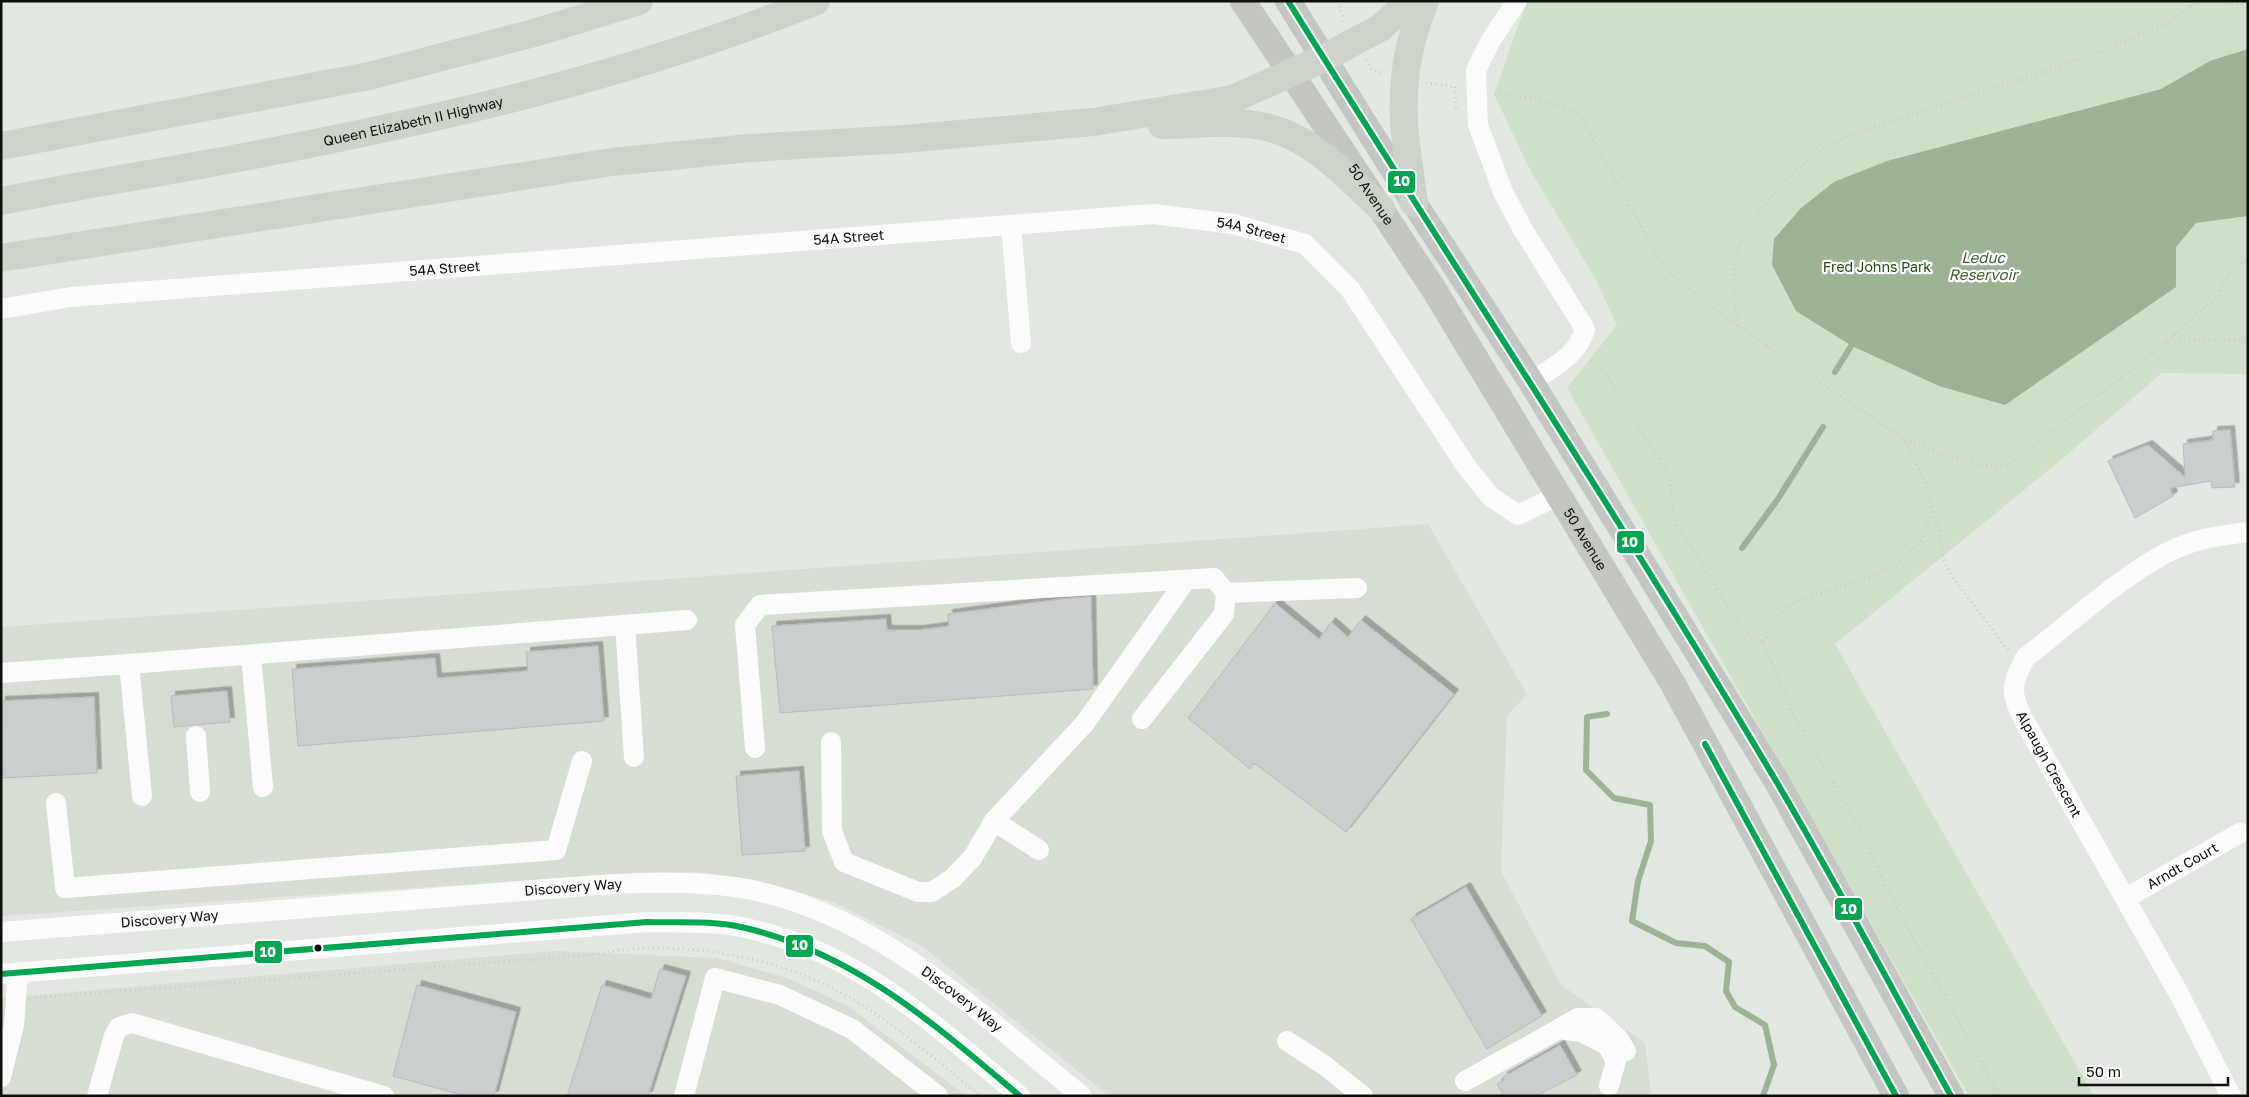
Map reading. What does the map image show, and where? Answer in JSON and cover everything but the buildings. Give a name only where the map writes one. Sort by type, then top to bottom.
[{"type":"highway","points":[[1,146],[369,76],[534,33],[639,1]]},
{"type":"highway","name":"Queen Elizabeth II Highway","points":[[1,202],[238,158],[425,120],[658,59],[816,1]]},
{"type":"highway","points":[[1,258],[612,162],[750,148],[904,139],[1093,122],[1233,99],[1324,58],[1380,28],[1410,1]]},
{"type":"highway","points":[[1414,203],[1404,124],[1405,80],[1416,26],[1425,1]]},
{"type":"highway","points":[[1093,122],[1155,125],[1241,124],[1266,127],[1291,136],[1311,147],[1330,161],[1381,208]]},
{"type":"main road","name":"50 Avenue","points":[[1243,1],[1434,288],[1557,496],[1673,684],[1896,1096]]},
{"type":"main road","points":[[1255,1],[1290,48],[1308,57],[1324,58]]},
{"type":"main road","points":[[1288,1],[1414,203],[1531,382],[1776,782],[1951,1096]]},
{"type":"main road","points":[[1831,976],[1863,1055],[1874,1096]]},
{"type":"street","points":[[1517,1],[1491,40],[1476,70],[1478,125],[1503,192],[1522,228],[1585,329],[1576,350],[1531,382]]},
{"type":"street","name":"54A Street","points":[[1,309],[70,297],[1153,214],[1234,224],[1305,244],[1350,289],[1466,466],[1491,497],[1518,514],[1557,496]]},
{"type":"street","points":[[1011,225],[1022,343]]},
{"type":"street","name":"Alpaugh Crescent","points":[[2231,1096],[2178,992],[2015,703],[2013,687],[2016,674],[2026,657],[2124,581],[2149,564],[2177,548],[2202,540],[2248,532]]},
{"type":"street","points":[[755,748],[745,625],[760,605],[1214,578],[1226,593],[1224,614],[1142,718]]},
{"type":"street","points":[[831,742],[832,831],[844,862],[918,892],[932,892],[953,878],[973,857],[994,821],[1085,723],[1186,580]]},
{"type":"street","points":[[1226,593],[1357,588]]},
{"type":"street","points":[[1,673],[687,620]]},
{"type":"street","points":[[626,625],[634,757]]},
{"type":"street","points":[[251,655],[262,787]]},
{"type":"street","points":[[129,664],[142,796]]},
{"type":"street","points":[[196,736],[200,792]]},
{"type":"street","points":[[56,803],[65,888],[556,850],[582,761]]},
{"type":"street","points":[[994,821],[1039,850]]},
{"type":"street","name":"Arndt Court","points":[[2126,898],[2240,833]]},
{"type":"street","name":"Discovery Way","points":[[1,932],[606,884],[662,882],[737,887],[799,903],[854,927],[887,945],[937,980],[1082,1096]]},
{"type":"street","points":[[1,1077],[14,1025],[16,999],[10,973],[647,922],[739,926],[769,933],[817,949],[866,976],[914,1009],[1020,1096]]},
{"type":"street","points":[[684,1096],[715,978],[780,995],[852,1029],[938,1096]]},
{"type":"street","points":[[97,1096],[114,1036],[120,1027],[132,1023],[384,1096]]},
{"type":"street","points":[[1465,1080],[1559,1029],[1582,1032],[1607,1045],[1616,1061],[1609,1086]]},
{"type":"street","points":[[1288,1041],[1324,1065],[1364,1096]]},
{"type":"path","points":[[1738,326],[1735,312],[1734,269],[1737,252],[1754,219],[1766,204],[1780,187],[1816,154],[1833,144],[1874,129],[2096,54],[2166,24],[2183,15],[2197,1]]},
{"type":"path","points":[[2222,1],[2248,7]]},
{"type":"path","points":[[1455,86],[1476,92],[1555,103],[1571,109],[1580,116],[1657,255],[1669,271],[1738,326],[1906,440],[1994,468],[2008,465],[2167,342],[2195,315],[2220,296],[2224,279],[2239,264],[2248,260]]},
{"type":"path","points":[[2167,342],[2248,339]]},
{"type":"path","points":[[1576,350],[1600,366],[1668,474],[1671,483],[1674,515],[1678,524],[1739,626],[1746,633],[1762,642],[1794,716],[1854,818],[1894,902],[1999,1096]]},
{"type":"path","points":[[1906,440],[1923,478],[1931,502],[1945,563],[2020,667]]},
{"type":"path","points":[[1762,642],[1782,610],[1803,598],[1871,577],[1905,557],[1923,539],[1927,531],[1931,502]]},
{"type":"path","points":[[16,999],[580,956],[642,948],[712,951],[748,957],[790,970],[855,1000],[981,1096]]},
{"type":"shaded area","points":[[1428,524],[1527,694],[1507,716],[1501,871],[1561,985],[1645,1043],[1651,1096],[1109,1096],[922,946],[833,902],[754,880],[699,872],[649,872],[1,916],[1,627]]},
{"type":"shaded area","points":[[554,951],[717,958],[787,978],[848,1006],[966,1096],[1,1096],[1,998]]},
{"type":"green space","name":"Fred Johns Park","points":[[1527,1],[2248,1],[2248,374],[2162,373],[2055,465],[1835,644],[2094,1096],[1969,1096],[1567,388],[1617,325],[1595,278],[1529,168],[1494,94]]},
{"type":"water","name":"Leduc Reservoir","points":[[2248,49],[2248,216],[2196,223],[2176,247],[2176,287],[2005,405],[1939,386],[1852,346],[1796,311],[1772,265],[1774,239],[1801,208],[1834,182],[1887,161],[2161,89],[2210,61]]},
{"type":"waterway","points":[[1835,372],[1851,346]]},
{"type":"waterway","points":[[1742,548],[1778,499],[1823,427]]},
{"type":"waterway","points":[[1607,714],[1587,717],[1586,770],[1614,798],[1650,805],[1651,841],[1638,881],[1632,921],[1676,943],[1705,946],[1729,962],[1726,991],[1735,1007],[1765,1025],[1774,1065],[1763,1096]]},
{"type":"transit line","name":"10","points":[[1288,1],[1596,487],[1717,682],[1821,859],[1951,1096]]},
{"type":"transit line","name":"10","points":[[1705,744],[1896,1096]]},
{"type":"transit line","name":"10","points":[[1,974],[647,922],[718,923],[782,938],[856,972],[924,1017],[1020,1096]]}]
